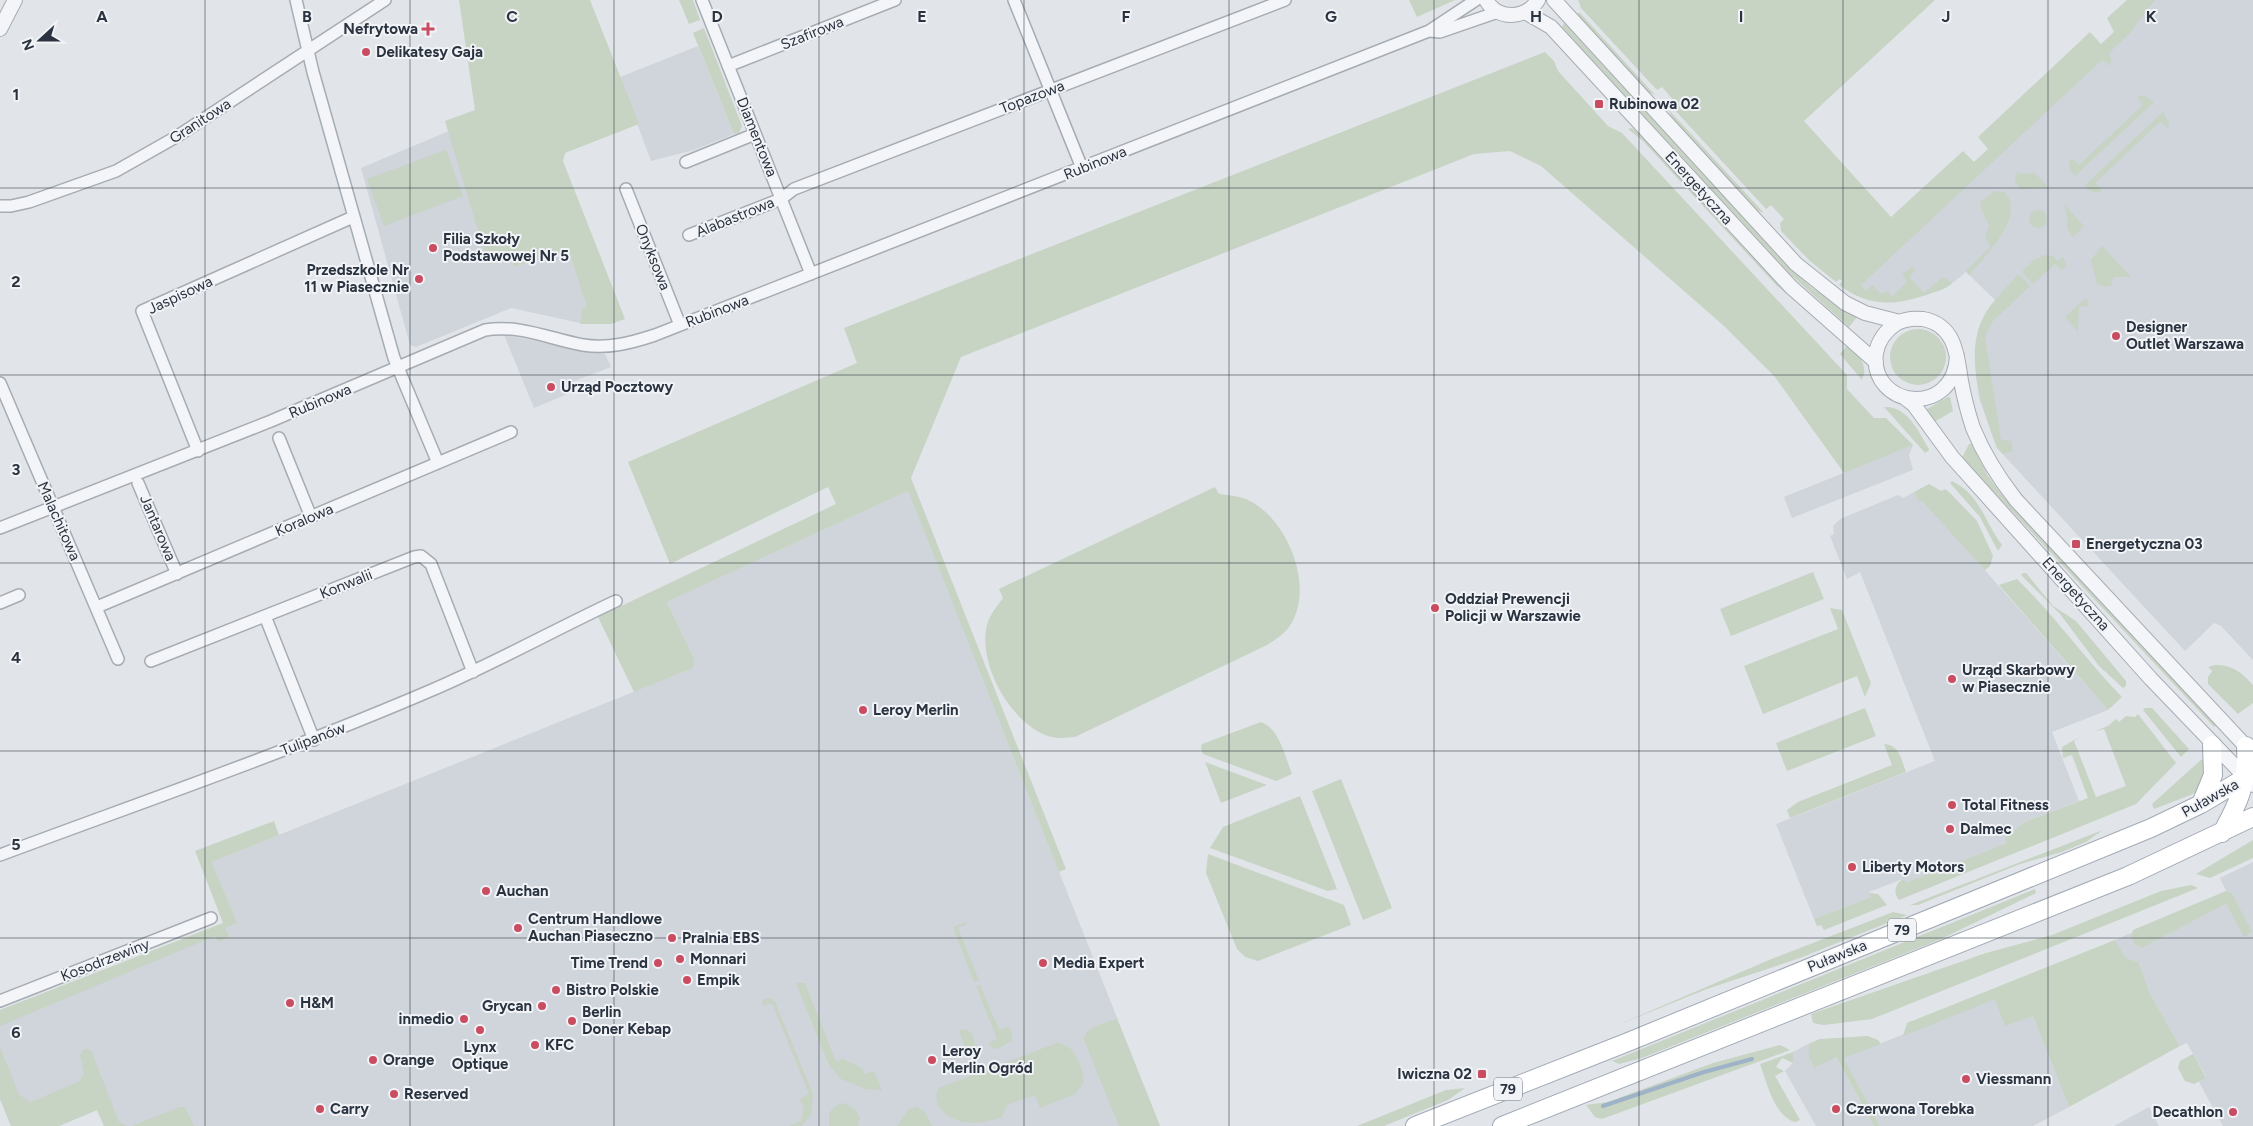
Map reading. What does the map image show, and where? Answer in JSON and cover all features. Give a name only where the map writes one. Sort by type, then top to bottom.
[{"type":"main road","points":[[2201,804],[2213,774],[2212,745]]},
{"type":"main road","points":[[2222,833],[2243,790],[2251,779],[2250,750]]},
{"type":"main road","name":"Puławska","points":[[1415,1126],[2111,845],[2251,779]]},
{"type":"main road","name":"79","points":[[1502,1126],[2128,876],[2253,817]]},
{"type":"street","points":[[0,29],[14,0]]},
{"type":"street","points":[[296,0],[353,217],[398,368],[438,463]]},
{"type":"street","name":"Granitowa","points":[[0,206],[11,206],[29,202],[116,171],[176,136],[308,48],[385,0]]},
{"type":"street","name":"Diamentowa","points":[[702,0],[811,274]]},
{"type":"street","name":"Szafirowa","points":[[728,66],[895,0]]},
{"type":"street","points":[[1014,0],[1082,168]]},
{"type":"street","name":"Topazowa","points":[[782,199],[794,189],[1285,0]]},
{"type":"street","name":"Rubinowa","points":[[0,528],[198,451],[485,330],[511,328],[584,345],[610,346],[641,340],[1429,31],[1476,0]]},
{"type":"street","points":[[1486,0],[1498,12],[1510,15],[1525,12],[1538,0]]},
{"type":"street","name":"Energetyczna","points":[[1554,0],[1796,264],[1845,303],[1865,313],[1900,322],[1919,318],[1937,324],[1951,338],[1957,356],[1969,414],[1980,445],[1994,471],[2016,500],[2250,750]]},
{"type":"street","name":"Rubinowa","points":[[1429,31],[1440,32],[1498,12]]},
{"type":"street","name":"Energetyczna","points":[[1525,12],[1552,27],[1786,282],[1876,362],[1882,381],[1888,388],[1914,405],[1952,457],[2212,745],[2251,779]]},
{"type":"street","points":[[686,162],[755,134]]},
{"type":"street","name":"Onyksowa","points":[[626,189],[680,325]]},
{"type":"street","name":"Alabastrowa","points":[[689,235],[782,199]]},
{"type":"street","name":"Jaspisowa","points":[[198,451],[142,312],[353,217]]},
{"type":"street","points":[[1876,362],[1876,352],[1884,334],[1900,322]]},
{"type":"street","points":[[1905,398],[1925,399],[1942,391],[1954,376],[1957,356]]},
{"type":"street","name":"Malachitowa","points":[[0,383],[118,659]]},
{"type":"street","name":"Koralowa","points":[[97,607],[511,432]]},
{"type":"street","points":[[278,438],[311,517]]},
{"type":"street","name":"Jantarowa","points":[[138,483],[177,574]]},
{"type":"street","name":"Konwalii","points":[[151,661],[414,557],[421,556],[431,564],[473,672]]},
{"type":"street","points":[[0,603],[19,595]]},
{"type":"street","name":"Tulipanów","points":[[0,855],[314,740],[473,672],[518,647],[616,601]]},
{"type":"street","points":[[265,616],[314,740]]},
{"type":"street","name":"Kosodrzewiny","points":[[0,1001],[211,918]]},
{"type":"shaded area","name":"Designer Outlet Warszawa","points":[[2149,0],[2253,0],[2253,660],[2221,626],[2214,623],[2185,651],[1997,448],[1979,398],[1976,376],[1976,347],[1980,325],[1986,313],[1996,301],[1966,272],[1949,286],[1924,296],[1889,300],[1850,290],[1902,229]]},
{"type":"shaded area","points":[[698,46],[734,134],[694,150],[651,161],[620,77]]},
{"type":"shaded area","name":"Filia Szkoły Podstawowej Nr 5","points":[[449,131],[488,263],[507,259],[512,260],[515,267],[570,251],[587,307],[582,308],[580,323],[511,308],[416,347],[410,345],[361,168]]},
{"type":"shaded area","points":[[504,335],[605,354],[611,367],[574,381],[577,390],[534,408]]},
{"type":"shaded area","points":[[1913,445],[1909,455],[1913,470],[1792,518],[1784,497]]},
{"type":"shaded area","points":[[908,491],[1160,1126],[104,1126],[97,1110],[59,1126],[11,1126],[0,1099],[0,1010],[237,923],[212,862],[693,668],[695,661],[667,602]]},
{"type":"shaded area","points":[[1914,492],[1918,501],[1922,501],[1946,526],[2108,710],[2052,732],[2079,801],[2025,822],[2006,838],[2007,843],[1905,884],[1903,879],[1869,892],[1871,897],[1814,919],[1776,824],[1935,761],[1860,572],[1847,579],[1830,536],[1834,534],[1833,526],[1840,519],[1898,495],[1903,498]]},
{"type":"shaded area","points":[[2253,862],[2253,1126],[2223,1126],[2199,1082],[2206,1077],[2187,1043],[2180,1046],[2150,994],[2139,962],[2126,958],[2115,940],[2131,933],[2135,945],[2142,948],[2226,904],[2244,936],[2252,933],[2232,893],[2226,891],[2220,878]]},
{"type":"shaded area","points":[[1995,998],[2033,1016],[2069,1107],[2033,1126],[1880,1126],[1844,1058]]},
{"type":"shaded area","points":[[1810,1043],[1811,1063],[1816,1068],[1835,1056],[1874,1126],[1816,1126],[1785,1071],[1793,1063],[1793,1052]]},
{"type":"shaded area","points":[[2149,1107],[2159,1126],[2114,1126]]},
{"type":"green space","points":[[459,0],[590,0],[639,124],[565,153],[563,161],[625,319],[611,324],[580,324],[582,308],[587,307],[569,251],[514,267],[512,260],[507,259],[488,264],[445,121],[475,110]]},
{"type":"green space","points":[[679,0],[693,0],[700,20],[689,24]]},
{"type":"green space","points":[[1409,0],[1455,0],[1417,17]]},
{"type":"green space","points":[[1578,0],[1935,0],[1804,121],[1891,217],[1963,151],[1974,162],[1988,149],[1978,137],[2090,32],[2101,44],[2114,32],[2107,18],[2127,0],[2156,0],[2130,33],[2109,53],[2111,59],[2110,66],[2102,60],[1861,285],[1866,291],[1872,285],[1881,294],[1888,291],[1892,297],[1907,282],[1902,274],[1912,267],[1916,270],[1909,277],[1924,293],[1943,277],[1952,283],[1942,290],[1918,297],[1895,302],[1884,302],[1862,298],[1850,292],[1839,285],[1842,281],[1840,279],[1836,282],[1810,261],[1781,231],[1780,223],[1784,219],[1771,205],[1766,209],[1672,107],[1676,103],[1662,87],[1657,90],[1581,8]]},
{"type":"green space","points":[[1576,13],[1580,13],[1655,95],[1648,92]]},
{"type":"green space","points":[[1564,23],[1783,261],[1812,288],[1857,317],[1849,327],[1790,274],[1562,27]]},
{"type":"green space","points":[[704,28],[742,126],[739,133],[734,134],[693,33]]},
{"type":"green space","points":[[1545,52],[1554,61],[1558,71],[1608,126],[1622,133],[1847,375],[1847,389],[1874,418],[1886,418],[1913,445],[1844,473],[1775,377],[1724,326],[1541,166],[1510,151],[1474,154],[961,357],[911,478],[1066,869],[1059,872],[908,491],[667,602],[695,661],[693,668],[634,692],[598,617],[836,504],[828,487],[670,564],[628,462],[857,363],[844,328]]},
{"type":"green space","points":[[2143,95],[2154,102],[2075,176],[2069,168],[2070,160],[2073,159],[2079,165],[2143,105],[2137,97]]},
{"type":"green space","points":[[1667,108],[1764,213],[1756,210],[1673,119]]},
{"type":"green space","points":[[2163,112],[2169,123],[2168,128],[2160,122],[2095,183],[2101,189],[2100,192],[2091,191],[2084,186]]},
{"type":"green space","points":[[1632,128],[1646,139],[1732,235],[1799,302],[1777,286],[1643,141],[1628,129]]},
{"type":"green space","points":[[446,150],[463,196],[384,226],[367,179]]},
{"type":"green space","points":[[2017,172],[2022,174],[2035,173],[2051,191],[2046,188],[2020,189],[2015,181]]},
{"type":"green space","points":[[1995,191],[2004,192],[2010,201],[2011,212],[2001,236],[1969,275],[1966,271],[1991,246],[1985,238],[1989,225],[1980,202]]},
{"type":"green space","points":[[2064,204],[2084,226],[2073,237],[2067,228],[2068,220]]},
{"type":"green space","points":[[2034,210],[2042,210],[2047,215],[2045,226],[2034,228],[2029,223],[2029,215]]},
{"type":"green space","points":[[2102,246],[2131,277],[2113,277],[2112,285],[2107,287],[2097,284],[2091,260]]},
{"type":"green space","points":[[2045,255],[2053,256],[2058,261],[2063,257],[2066,265],[2062,270],[2055,264],[2033,284],[2023,273],[2023,270],[2034,260]]},
{"type":"green space","points":[[2017,275],[2030,286],[1992,322],[1985,337],[2001,440],[2011,441],[2013,451],[2003,454],[1997,448],[1981,399],[1975,364],[1975,346],[1978,330],[1985,314]]},
{"type":"green space","points":[[2085,299],[2088,300],[2089,306],[2079,307],[2078,332],[2065,317]]},
{"type":"green space","points":[[1918,329],[1933,334],[1941,342],[1946,357],[1941,372],[1933,380],[1918,385],[1903,380],[1895,372],[1890,357],[1895,342],[1903,334]]},
{"type":"green space","points":[[1847,345],[1855,352],[1863,364],[1864,374],[1862,380],[1840,354]]},
{"type":"green space","points":[[1950,397],[1953,411],[1934,422],[1927,409]]},
{"type":"green space","points":[[1884,407],[1899,410],[1906,415],[1921,435],[1929,449],[1928,451],[1925,453]]},
{"type":"green space","points":[[1969,444],[1972,444],[1988,476],[2003,496],[2217,725],[2214,727],[1962,458]]},
{"type":"green space","points":[[1952,481],[1969,493],[1976,501],[2002,545],[1998,551],[1980,517],[1950,483]]},
{"type":"green space","points":[[1929,484],[1941,491],[1945,489],[1949,492],[1977,521],[1993,556],[1990,566],[1985,570],[1922,501],[1918,501],[1914,492]]},
{"type":"green space","points":[[1215,487],[1219,494],[1246,499],[1260,507],[1283,534],[1297,568],[1300,585],[1299,602],[1289,627],[1267,645],[1075,737],[1052,737],[1037,731],[1024,721],[1001,692],[987,658],[985,641],[987,625],[1003,598],[999,589]]},
{"type":"green space","points":[[1813,572],[1824,599],[1731,636],[1720,609]]},
{"type":"green space","points":[[2026,573],[2053,606],[2076,621],[2126,681],[2126,686],[2123,688],[2099,666],[2060,614],[2021,575]]},
{"type":"green space","points":[[2017,579],[2122,697],[2108,710],[1999,585]]},
{"type":"green space","points":[[1830,608],[1842,610],[1871,683],[1865,697],[1857,676],[1763,714],[1744,666],[1838,629]]},
{"type":"green space","points":[[2215,665],[2227,666],[2236,670],[2253,685],[2253,703],[2238,714],[2208,684],[2208,677],[2212,671],[2208,667]]},
{"type":"green space","points":[[1865,708],[1876,736],[1787,771],[1776,743]]},
{"type":"green space","points":[[2145,708],[2152,708],[2189,749],[2181,757],[2143,710]]},
{"type":"green space","points":[[2138,714],[2176,763],[2136,804],[1899,900],[1896,889],[1898,883],[1903,879],[1906,883],[2007,843],[2005,838],[2025,822],[2088,798],[2072,755],[2063,758],[2062,747],[2081,736],[2074,741],[2096,797],[2126,786],[2104,729],[2095,731],[2108,726],[2116,719],[2119,722],[2126,716],[2135,717]]},
{"type":"green space","points":[[1261,722],[1273,731],[1277,737],[1292,774],[1276,781],[1203,754],[1202,744]]},
{"type":"green space","points":[[1884,744],[1897,750],[1906,772],[1790,818],[1787,810],[1798,802],[1892,765]]},
{"type":"green space","points":[[2202,759],[2206,765],[2202,787],[2193,794],[2154,809],[2152,804]]},
{"type":"green space","points":[[1205,762],[1267,785],[1221,803]]},
{"type":"green space","points":[[1341,779],[1392,908],[1363,920],[1312,791]]},
{"type":"green space","points":[[1300,796],[1337,889],[1328,891],[1210,848],[1223,827]]},
{"type":"green space","points":[[274,821],[279,835],[212,862],[237,923],[225,928],[229,937],[218,942],[215,936],[0,1026],[0,1010],[223,923],[195,851]]},
{"type":"green space","points":[[2103,830],[2086,842],[2062,852],[2020,864],[1918,905],[1910,905]]},
{"type":"green space","points":[[2253,840],[2253,858],[2210,878],[2196,874]]},
{"type":"green space","points":[[1208,854],[1344,905],[1351,925],[1258,961],[1245,957],[1237,949],[1206,873]]},
{"type":"green space","points":[[2191,885],[2198,888],[1872,1019],[1824,1025],[1813,1023],[1811,1014],[1986,953],[2052,935],[2161,891]]},
{"type":"green space","points":[[2035,889],[2036,893],[1939,940],[1642,1058],[1619,1064],[1612,1061]]},
{"type":"green space","points":[[2226,891],[2232,893],[2252,932],[2244,937],[2226,904],[2142,948],[2135,945],[2131,936],[2133,930]]},
{"type":"green space","points":[[1869,893],[1878,894],[1887,905],[1824,930],[1821,925],[1817,926],[1814,919],[1871,897]]},
{"type":"green space","points":[[1893,912],[1907,915],[1800,958],[1707,989],[1613,1027],[1769,960]]},
{"type":"green space","points":[[966,922],[967,924],[958,928],[979,980],[974,982],[953,927]]},
{"type":"green space","points":[[2115,940],[2126,958],[2139,962],[2150,994],[2180,1046],[2069,1107],[2033,1016],[2005,1026],[1995,999],[1903,1036],[1907,1023]]},
{"type":"green space","points":[[796,983],[805,983],[836,1062],[843,1059],[862,1068],[865,1074],[874,1071],[882,1090],[866,1089],[841,1079],[829,1065]]},
{"type":"green space","points":[[980,985],[999,1030],[1008,1027],[1012,1032],[1012,1040],[998,1049],[993,1048],[988,1043],[997,1039],[976,986]]},
{"type":"green space","points":[[770,998],[775,1002],[813,1094],[811,1115],[801,1126],[789,1126],[801,1121],[804,1109],[800,1099],[809,1094],[772,1003],[763,1006],[762,1000]]},
{"type":"green space","points":[[1117,1019],[1160,1126],[1119,1126],[1084,1040],[1085,1035],[1092,1028]]},
{"type":"green space","points":[[966,1029],[972,1035],[975,1043],[972,1056],[969,1059],[959,1031]]},
{"type":"green space","points":[[1868,1036],[1878,1040],[1881,1044],[1844,1058],[1880,1126],[1874,1126],[1836,1057],[1815,1068],[1810,1060],[1809,1053],[1810,1043],[1820,1039]]},
{"type":"green space","points":[[1057,1043],[1069,1048],[1080,1063],[1084,1082],[1075,1094],[1040,1108],[1035,1095],[1007,1105],[1002,1117],[975,1123],[952,1118],[939,1107],[936,1098],[939,1088]]},
{"type":"green space","points":[[1780,1045],[1790,1050],[1602,1119],[1595,1117],[1586,1105],[1608,1102],[1713,1063]]},
{"type":"green space","points":[[0,1047],[19,1095],[31,1102],[80,1081],[84,1073],[80,1055],[84,1049],[91,1050],[119,1122],[127,1126],[104,1126],[97,1110],[59,1126],[11,1126],[0,1099]]},
{"type":"green space","points":[[1793,1052],[1793,1063],[1782,1058],[1776,1067],[1784,1071],[1775,1076],[1800,1120],[1795,1122],[1788,1119],[1782,1113],[1772,1098],[1760,1064]]},
{"type":"green space","points":[[2193,1054],[2206,1078],[2194,1084],[2185,1081],[2178,1068],[2180,1061]]},
{"type":"green space","points":[[1465,1088],[1448,1100],[1384,1126],[1357,1126],[1446,1090]]},
{"type":"green space","points":[[844,1103],[856,1110],[860,1118],[858,1126],[829,1126],[829,1113],[835,1106]]},
{"type":"green space","points":[[180,1107],[185,1107],[194,1126],[132,1126]]},
{"type":"green space","points":[[917,1107],[925,1112],[932,1126],[897,1126],[909,1109]]},
{"type":"waterway","points":[[1603,1106],[1704,1072],[1752,1059]]},
{"type":"place","name":"Nefrytowa","points":[[428,29]]},
{"type":"place","name":"Delikatesy Gaja","points":[[366,52]]},
{"type":"place","name":"Rubinowa 02","points":[[1599,104]]},
{"type":"place","name":"Filia Szkoły Podstawowej Nr 5","points":[[433,248]]},
{"type":"place","name":"Przedszkole Nr 11 w Piasecznie","points":[[419,279]]},
{"type":"place","name":"Designer Outlet Warszawa","points":[[2116,336]]},
{"type":"place","name":"Urząd Pocztowy","points":[[551,387]]},
{"type":"place","name":"Energetyczna 03","points":[[2076,544]]},
{"type":"place","name":"Oddział Prewencji Policji w Warszawie","points":[[1435,608]]},
{"type":"place","name":"Urząd Skarbowy w Piasecznie","points":[[1952,679]]},
{"type":"place","name":"Leroy Merlin","points":[[863,710]]},
{"type":"place","name":"Total Fitness","points":[[1952,805]]},
{"type":"place","name":"Dalmec","points":[[1950,829]]},
{"type":"place","name":"Liberty Motors","points":[[1852,867]]},
{"type":"place","name":"Auchan","points":[[486,891]]},
{"type":"place","name":"Centrum Handlowe Auchan Piaseczno","points":[[518,928]]},
{"type":"place","name":"Pralnia EBS","points":[[672,938]]},
{"type":"place","name":"Monnari","points":[[680,959]]},
{"type":"place","name":"Time Trend","points":[[658,963]]},
{"type":"place","name":"Media Expert","points":[[1043,963]]},
{"type":"place","name":"Empik","points":[[687,980]]},
{"type":"place","name":"Bistro Polskie","points":[[556,990]]},
{"type":"place","name":"H&M","points":[[290,1003]]},
{"type":"place","name":"Grycan","points":[[542,1006]]},
{"type":"place","name":"inmedio","points":[[464,1019]]},
{"type":"place","name":"Berlin Doner Kebap","points":[[572,1021]]},
{"type":"place","name":"Lynx Optique","points":[[480,1030]]},
{"type":"place","name":"KFC","points":[[535,1045]]},
{"type":"place","name":"Orange","points":[[373,1060]]},
{"type":"place","name":"Leroy Merlin Ogród","points":[[932,1060]]},
{"type":"place","name":"Iwiczna 02","points":[[1482,1074]]},
{"type":"place","name":"Viessmann","points":[[1966,1079]]},
{"type":"place","name":"Reserved","points":[[394,1094]]},
{"type":"place","name":"Carry","points":[[320,1109]]},
{"type":"place","name":"Czerwona Torebka","points":[[1836,1109]]},
{"type":"place","name":"Decathlon","points":[[2233,1112]]}]
